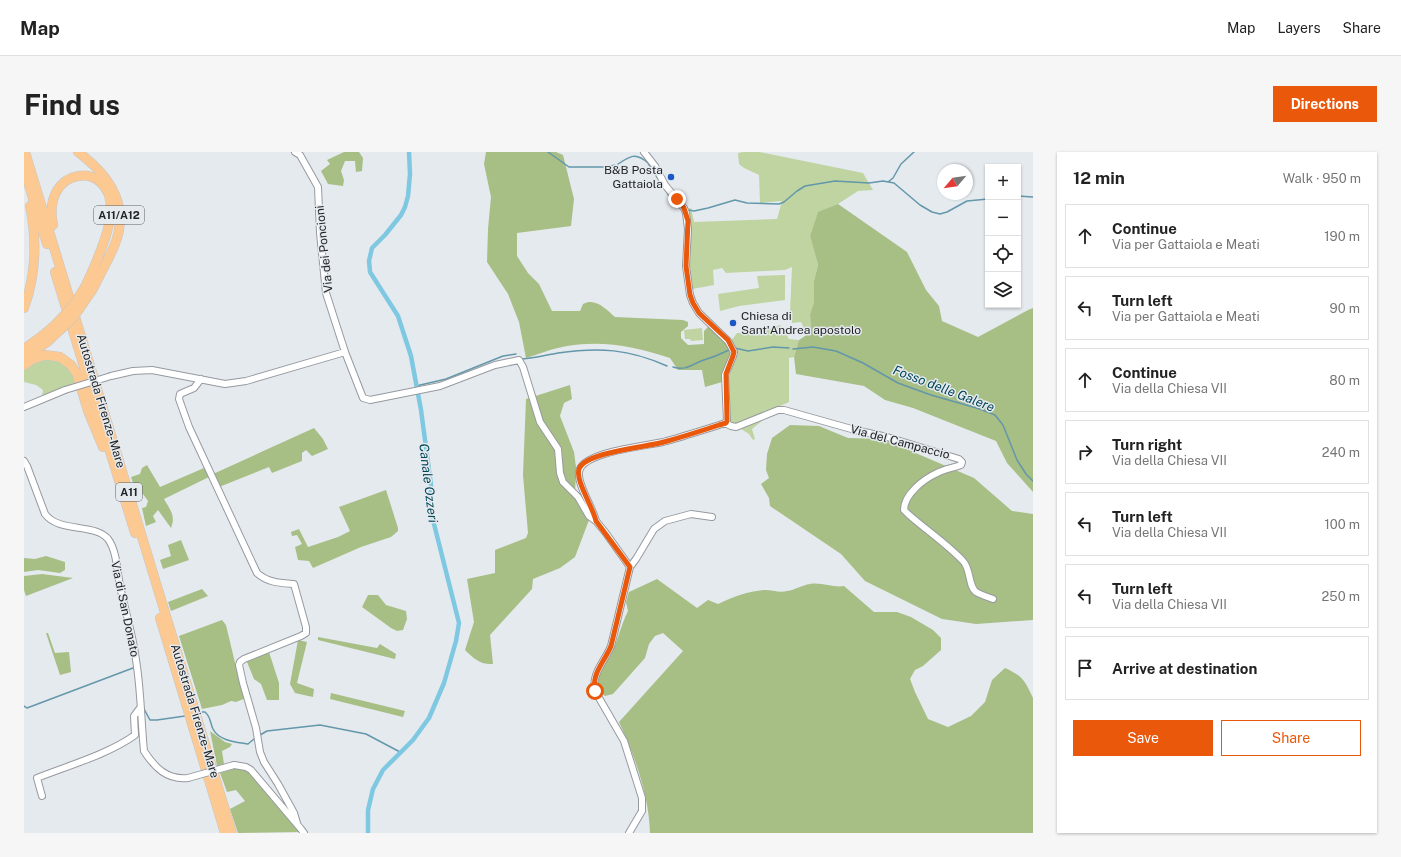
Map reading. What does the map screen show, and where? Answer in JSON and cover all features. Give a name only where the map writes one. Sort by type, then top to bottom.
[{"type":"highway","name":"Autostrada Firenze-Mare","points":[[25,152],[232,833]]},
{"type":"highway","name":"A11/A12","points":[[24,358],[45,339],[73,318],[114,244],[119,230],[119,211],[117,200],[108,180],[92,162],[78,152]]},
{"type":"highway","name":"Autostrada Firenze-Mare","points":[[24,169],[226,833]]},
{"type":"highway","points":[[65,283],[61,255],[52,219],[52,203],[56,192],[62,184],[73,177],[84,176],[94,178],[105,187],[112,209],[110,222],[92,271],[89,288]]},
{"type":"highway","points":[[24,184],[32,217],[35,241],[32,278],[24,308]]},
{"type":"highway","points":[[24,349],[45,339]]},
{"type":"highway","points":[[24,365],[39,356],[50,355],[64,359],[74,368],[88,411],[125,501]]},
{"type":"street","name":"Via dei Poncioni","points":[[295,152],[300,154],[318,187],[320,233],[326,293],[345,352],[363,398],[370,400],[440,386],[495,365],[519,360],[523,367],[540,422],[558,449],[560,473],[563,482],[578,497],[589,516],[596,521]]},
{"type":"street","points":[[630,567],[596,521],[594,512],[578,479],[579,470],[583,463],[609,452],[662,442],[726,423],[726,374],[734,352],[728,340],[699,313],[693,303],[690,295],[686,266],[688,229],[686,213],[644,152]]},
{"type":"street","points":[[24,407],[65,390],[133,371],[152,370],[225,384],[246,381],[345,352]]},
{"type":"street","points":[[201,379],[194,388],[180,394],[179,399],[189,427],[258,573],[263,579],[274,582],[294,584],[306,627],[306,633],[302,636],[244,659],[239,665],[256,728],[260,752],[264,762],[294,813],[297,823],[304,833]]},
{"type":"street","name":"Via del Campaccio","points":[[726,423],[736,427],[778,410],[784,410],[958,458],[962,462],[961,465],[935,474],[910,492],[905,502],[904,510],[965,563],[970,575],[972,587],[976,592],[993,599]]},
{"type":"street","name":"Via di San Donato","points":[[24,461],[45,514],[49,520],[103,535],[108,540],[114,553],[120,588],[137,662],[144,751],[152,763],[162,772],[182,778],[188,778],[234,765],[246,767],[251,770],[297,823]]},
{"type":"street","points":[[629,833],[642,811],[642,798],[624,741],[595,691],[594,680],[611,646],[630,567],[654,529],[658,524],[665,521],[691,514],[712,517]]},
{"type":"street","points":[[42,796],[37,778],[110,750],[126,742],[135,735],[134,716],[140,708]]},
{"type":"green space","points":[[344,152],[359,152],[363,158],[362,171],[356,172],[355,161],[345,161],[341,171],[344,180],[343,186],[328,184],[321,171],[330,164],[327,160]]},
{"type":"green space","points":[[486,152],[556,152],[563,155],[574,199],[571,226],[517,233],[517,256],[528,273],[539,284],[552,311],[580,311],[583,304],[592,302],[600,305],[615,317],[683,320],[688,322],[688,326],[681,332],[681,338],[688,345],[704,344],[704,331],[709,326],[721,337],[732,352],[722,382],[705,387],[702,370],[678,370],[670,358],[632,348],[607,344],[581,344],[567,346],[526,358],[519,322],[508,294],[487,262],[491,197],[484,164]]},
{"type":"green space","points":[[759,152],[863,173],[873,190],[858,191],[838,204],[818,213],[810,236],[818,265],[814,281],[814,302],[810,314],[811,332],[807,335],[801,322],[792,323],[790,313],[792,267],[785,270],[726,273],[722,268],[713,270],[714,285],[687,290],[686,219],[682,210],[691,208],[694,222],[777,219],[782,201],[760,203],[759,175],[739,164],[738,153]]},
{"type":"green space","points":[[838,204],[907,252],[926,290],[939,306],[942,321],[978,337],[1033,308],[1033,492],[1007,463],[996,441],[913,408],[885,400],[864,386],[796,374],[794,357],[799,340],[811,332],[810,314],[814,302],[814,281],[818,265],[810,236],[818,212]]},
{"type":"green space","points":[[785,275],[785,300],[739,306],[720,311],[718,294],[759,288],[757,276]]},
{"type":"green space","points":[[780,325],[789,339],[799,340],[794,357],[789,358],[789,402],[780,406],[752,429],[755,439],[753,440],[749,434],[730,422],[728,379],[738,352],[731,341],[737,333],[759,331]]},
{"type":"green space","points":[[702,328],[703,340],[691,341],[690,339],[685,339],[684,330]]},
{"type":"green space","points":[[48,357],[59,361],[66,366],[74,377],[76,384],[42,396],[43,390],[36,385],[24,382],[24,369],[31,364]]},
{"type":"green space","points":[[570,385],[572,399],[564,403],[560,416],[574,452],[576,467],[575,496],[589,520],[575,557],[560,568],[533,579],[532,589],[490,635],[493,664],[484,663],[474,658],[465,650],[474,622],[467,579],[495,573],[495,550],[526,538],[528,533],[523,475],[526,399]]},
{"type":"green space","points":[[790,425],[819,426],[848,438],[883,439],[974,478],[1012,511],[1033,514],[1033,620],[976,624],[942,619],[865,581],[841,554],[770,506],[769,498],[761,484],[769,478],[766,470],[767,454],[772,438]]},
{"type":"green space","points":[[314,428],[323,439],[328,449],[312,456],[306,450],[302,453],[302,461],[272,473],[269,467],[219,487],[213,474]]},
{"type":"green space","points":[[147,465],[160,487],[204,468],[209,477],[164,499],[173,516],[171,528],[158,510],[153,516],[156,522],[146,526],[142,508],[146,507],[148,501],[143,494],[137,495],[131,477],[140,474],[142,468]]},
{"type":"green space","points":[[386,490],[398,528],[398,531],[391,537],[361,547],[313,568],[309,561],[298,560],[295,547],[302,544],[297,535],[292,536],[291,532],[299,529],[308,547],[338,537],[350,531],[339,507]]},
{"type":"green space","points":[[181,540],[189,560],[163,569],[160,560],[171,556],[168,545]]},
{"type":"green space","points":[[46,556],[65,562],[65,570],[60,573],[38,570],[24,572],[24,558],[35,559]]},
{"type":"green space","points":[[42,574],[73,578],[26,596],[24,590],[24,576]]},
{"type":"green space","points":[[657,579],[697,608],[708,600],[718,604],[747,593],[765,590],[784,592],[807,585],[819,584],[844,586],[874,612],[897,612],[911,617],[933,630],[941,638],[941,650],[923,666],[915,670],[910,679],[928,719],[948,727],[971,716],[985,702],[992,680],[1005,668],[1016,674],[1023,680],[1033,698],[1033,833],[650,833],[644,790],[636,762],[619,722],[683,651],[663,633],[655,636],[649,644],[645,658],[613,694],[605,696],[601,692],[599,689],[598,679],[600,671],[611,655],[616,644],[628,611],[626,602],[629,592]]},
{"type":"green space","points":[[202,589],[208,596],[171,611],[168,602]]},
{"type":"green space","points":[[368,595],[378,595],[386,605],[406,611],[407,619],[403,630],[397,631],[391,628],[362,607]]},
{"type":"green space","points":[[222,620],[226,625],[236,667],[246,698],[236,702],[231,701],[222,705],[202,709],[179,636]]},
{"type":"green space","points":[[46,633],[48,633],[55,653],[69,652],[71,672],[60,675]]},
{"type":"green space","points":[[318,637],[377,648],[380,644],[396,654],[395,659],[318,640]]},
{"type":"green space","points":[[298,640],[307,642],[297,683],[314,689],[313,697],[295,693],[290,684]]},
{"type":"green space","points":[[269,652],[279,683],[279,700],[267,700],[261,684],[254,679],[247,662]]},
{"type":"green space","points":[[331,693],[405,711],[403,717],[330,699]]},
{"type":"green space","points":[[210,731],[225,742],[232,744],[230,747],[222,751],[224,764],[217,766]]},
{"type":"green space","points":[[233,769],[240,769],[249,772],[299,832],[238,833],[230,809],[245,801],[236,790],[227,792],[220,773]]},
{"type":"waterway","name":"Canale Ozzeri","points":[[368,833],[368,810],[373,789],[383,770],[413,740],[429,718],[444,683],[456,641],[459,623],[431,512],[431,485],[421,410],[411,356],[398,316],[370,272],[369,261],[372,248],[385,235],[401,215],[405,207],[408,196],[410,174],[409,152]]},
{"type":"waterway","points":[[548,152],[569,167],[607,167],[615,165]]},
{"type":"waterway","points":[[888,182],[893,178],[901,164],[914,152]]},
{"type":"waterway","points":[[618,164],[633,156],[640,157],[648,163],[673,202],[680,208]]},
{"type":"waterway","points":[[689,210],[694,211],[708,208],[735,200],[747,203],[779,204],[784,202],[805,186],[835,181],[869,183],[883,181],[894,183],[920,205],[932,212],[940,214],[947,212],[967,201],[985,199]]},
{"type":"waterway","points":[[1021,196],[1033,197]]},
{"type":"waterway","name":"Fosso delle Galere","points":[[735,348],[748,351],[773,347],[789,348]]},
{"type":"waterway","name":"Fosso delle Galere","points":[[793,349],[813,347],[836,351],[863,363],[898,383],[995,415],[1003,425],[1017,460],[1026,474],[1033,481]]},
{"type":"waterway","name":"Fosso delle Galere","points":[[522,359],[573,351],[600,350],[640,356],[667,366]]},
{"type":"waterway","name":"Fosso delle Galere","points":[[673,367],[688,367],[729,350]]},
{"type":"waterway","name":"Fosso delle Galere","points":[[416,386],[446,379],[503,356],[516,354]]},
{"type":"waterway","points":[[24,706],[27,708],[133,668]]},
{"type":"waterway","points":[[143,707],[150,720],[185,716]]},
{"type":"waterway","points":[[202,712],[207,714],[213,729],[219,736],[233,742],[248,744],[254,739]]},
{"type":"waterway","points":[[260,735],[267,731],[320,725],[366,734],[400,752]]},
{"type":"place","name":"B&B Posta Gattaiola","points":[[671,177]]},
{"type":"place","name":"Chiesa di Sant'Andrea apostolo","points":[[733,323]]},
{"type":"route","points":[[595,691],[594,680],[611,646],[630,567],[596,521],[594,512],[578,479],[579,470],[583,463],[609,452],[662,442],[726,423],[727,421],[725,380],[734,352],[728,340],[699,313],[690,295],[686,266],[688,221],[684,208],[677,199]]}]
